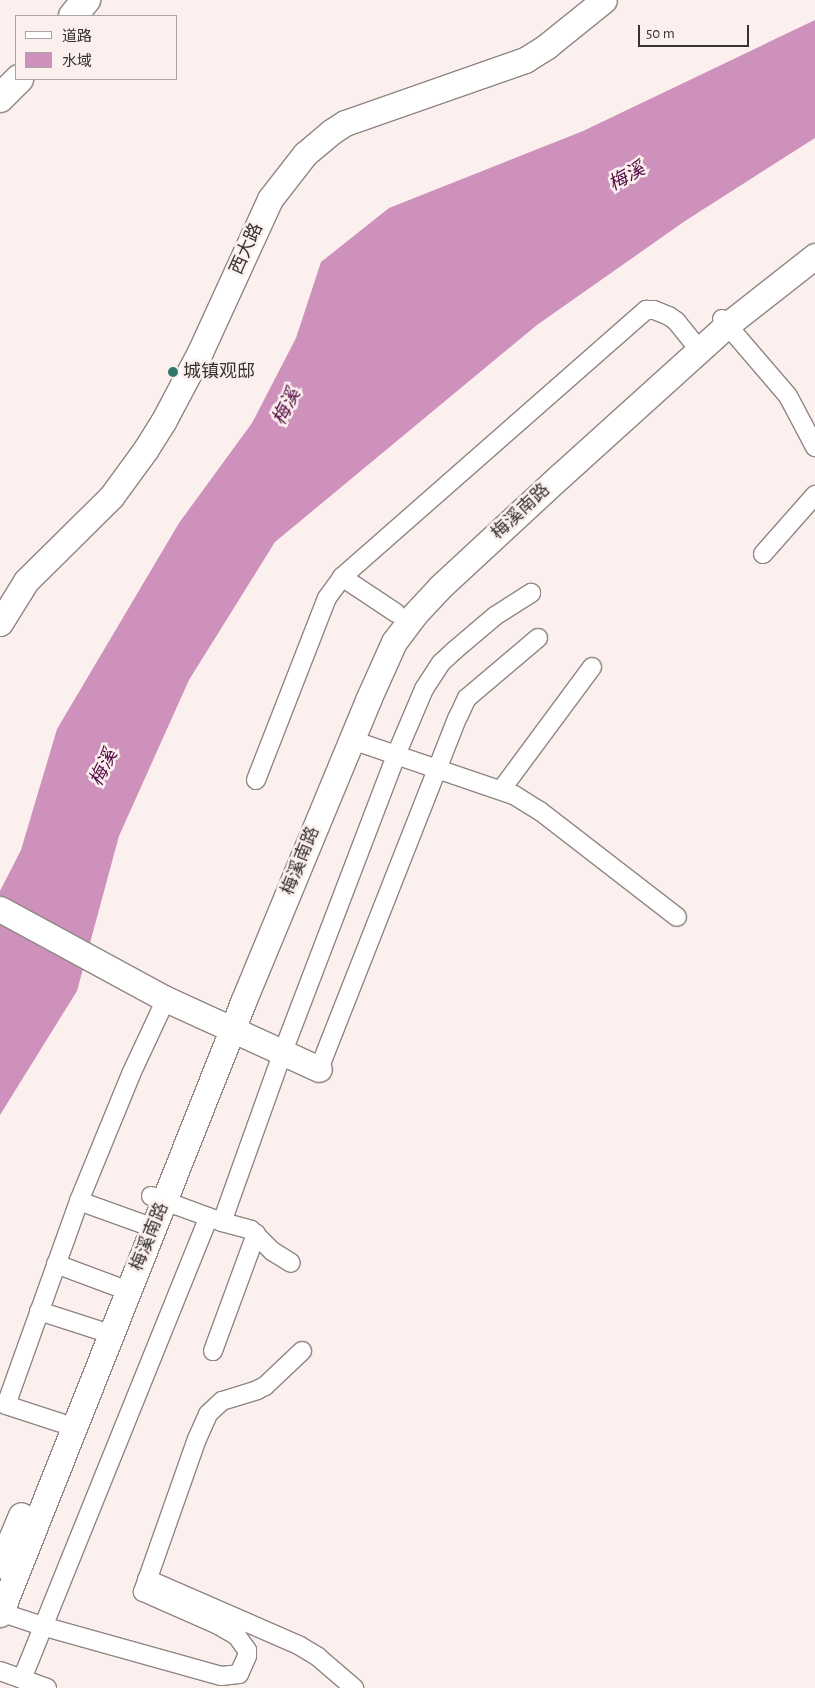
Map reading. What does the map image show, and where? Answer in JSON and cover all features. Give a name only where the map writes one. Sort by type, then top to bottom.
[{"type":"main road","points":[[74,15],[86,0]]},
{"type":"main road","name":"西大路","points":[[0,623],[31,575],[95,515],[139,461],[163,422],[200,352],[270,198],[305,154],[345,123],[525,60],[552,42],[604,0]]},
{"type":"main road","points":[[0,98],[18,80]]},
{"type":"main road","name":"梅溪南路","points":[[225,1027],[394,642],[426,602],[553,482],[724,322],[815,246]]},
{"type":"main road","name":"梅溪南路","points":[[0,1613],[157,1199],[367,660],[384,628],[396,612],[591,430],[693,342],[724,322],[815,256]]},
{"type":"main road","points":[[0,909],[176,1004],[319,1069]]},
{"type":"main road","name":"梅溪南路","points":[[0,1565],[61,1423],[140,1223],[157,1199]]},
{"type":"street","points":[[256,780],[327,598],[342,577],[646,310],[661,312],[676,321],[693,342]]},
{"type":"street","points":[[724,322],[788,396],[815,447]]},
{"type":"street","points":[[763,554],[815,495]]},
{"type":"street","points":[[342,577],[396,612]]},
{"type":"street","points":[[22,1679],[42,1626],[215,1220],[283,1053],[396,755],[424,689],[441,663],[476,631],[530,593]]},
{"type":"street","points":[[319,1069],[467,698],[538,638]]},
{"type":"street","points":[[501,790],[592,666]]},
{"type":"street","points":[[352,740],[514,795],[540,811],[678,917]]},
{"type":"street","points":[[61,1423],[6,1405],[79,1201],[136,1060],[176,1004]]},
{"type":"street","points":[[157,1199],[215,1220],[251,1230],[272,1251],[291,1263]]},
{"type":"street","points":[[79,1201],[140,1223]]},
{"type":"street","points":[[214,1351],[256,1234]]},
{"type":"street","points":[[56,1264],[115,1286]]},
{"type":"street","points":[[39,1311],[98,1330]]},
{"type":"street","points":[[0,1613],[221,1676],[239,1674],[246,1663],[247,1656],[246,1650],[237,1636],[216,1624],[142,1592],[197,1439],[208,1414],[222,1401],[265,1386],[302,1351]]},
{"type":"street","points":[[147,1579],[300,1646],[318,1657],[354,1688]]},
{"type":"street","points":[[0,1671],[48,1688]]},
{"type":"water","name":"梅溪","points":[[815,20],[815,138],[685,221],[537,325],[275,542],[189,680],[119,836],[77,991],[0,1115],[0,891],[21,850],[57,729],[179,523],[252,423],[296,338],[321,262],[389,208],[583,131]]},
{"type":"place","name":"城镇观邸","points":[[173,372]]}]
